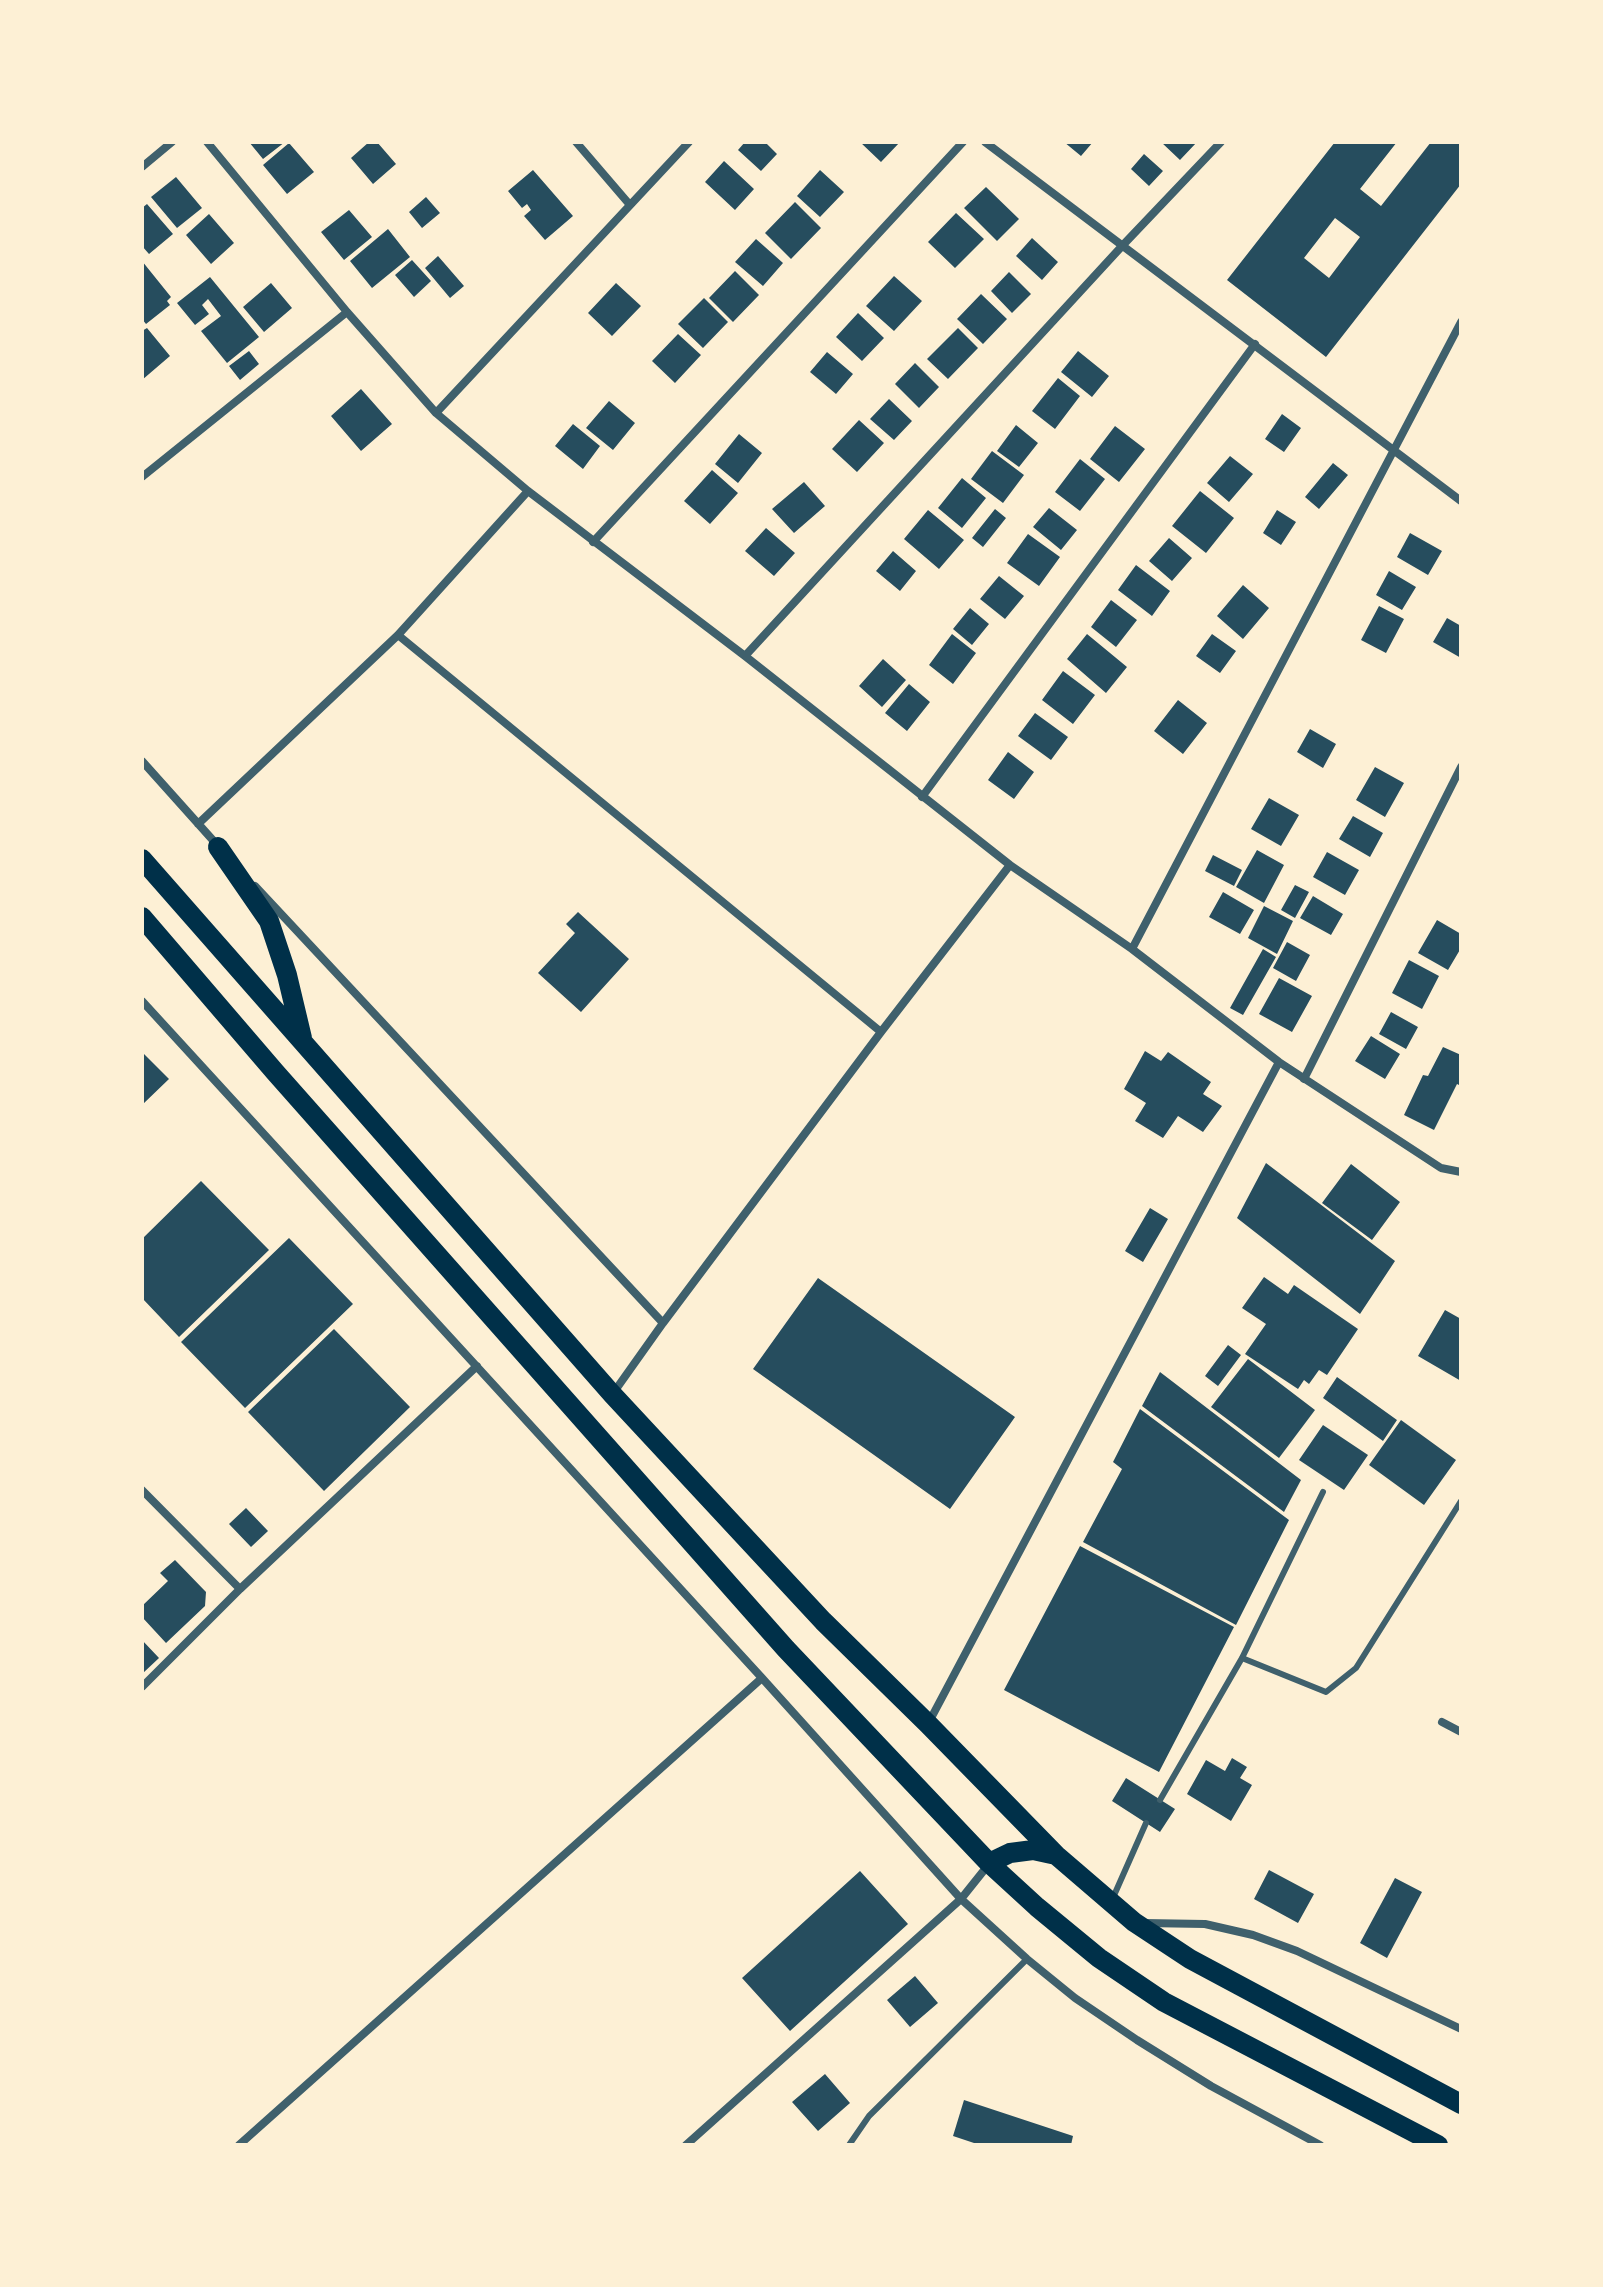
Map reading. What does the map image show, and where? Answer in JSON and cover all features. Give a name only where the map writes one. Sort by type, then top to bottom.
[{"type":"main road","points":[[218,847],[269,921],[287,975],[303,1042]]},
{"type":"main road","points":[[142,859],[612,1394],[823,1621],[1056,1855],[1134,1922],[1190,1959],[1461,2104]]},
{"type":"main road","points":[[142,917],[275,1072],[776,1637],[989,1863],[1099,1958],[1164,2002],[1438,2145]]},
{"type":"main road","points":[[989,1863],[1010,1853],[1033,1850],[1056,1855]]},
{"type":"street","points":[[142,167],[172,142]]},
{"type":"street","points":[[207,142],[347,312],[436,413],[528,491],[745,656],[1010,865],[1132,949],[1279,1062],[1441,1168],[1461,1172]]},
{"type":"street","points":[[576,142],[630,205]]},
{"type":"street","points":[[436,413],[689,142]]},
{"type":"street","points":[[593,542],[963,142]]},
{"type":"street","points":[[985,142],[1461,501]]},
{"type":"street","points":[[745,656],[1221,142]]},
{"type":"street","points":[[142,477],[347,312]]},
{"type":"street","points":[[1132,949],[1461,322]]},
{"type":"street","points":[[922,797],[1255,344]]},
{"type":"street","points":[[198,824],[398,635],[528,491]]},
{"type":"street","points":[[398,635],[881,1032]]},
{"type":"street","points":[[142,761],[218,847],[663,1323]]},
{"type":"street","points":[[1304,1079],[1461,767]]},
{"type":"street","points":[[612,1394],[881,1032],[1010,865]]},
{"type":"street","points":[[142,1001],[961,1899],[1075,1998],[1211,2086],[1320,2145]]},
{"type":"street","points":[[928,1724],[1279,1062]]},
{"type":"street","points":[[142,1687],[240,1589],[477,1366]]},
{"type":"street","points":[[142,1490],[240,1589]]},
{"type":"street","points":[[239,2145],[762,1678]]},
{"type":"street","points":[[1442,1722],[1461,1732]]},
{"type":"street","points":[[686,2145],[961,1899],[989,1863]]},
{"type":"street","points":[[1134,1922],[1205,1924],[1253,1935],[1297,1951],[1460,2026]]},
{"type":"lane","points":[[1160,1800],[1242,1658],[1323,1492]]},
{"type":"lane","points":[[1242,1658],[1326,1692],[1356,1668],[1461,1501]]},
{"type":"lane","points":[[1111,1902],[1146,1823]]},
{"type":"lane","points":[[849,2145],[869,2116],[1027,1959]]},
{"type":"building","points":[[249,142],[285,142],[263,159]]},
{"type":"building","points":[[369,142],[377,142],[396,164],[373,184],[351,158]]},
{"type":"building","points":[[745,142],[765,142],[777,154],[761,171],[738,150]]},
{"type":"building","points":[[860,142],[900,142],[881,162]]},
{"type":"building","points":[[1064,142],[1093,142],[1081,156]]},
{"type":"building","points":[[1161,142],[1197,142],[1180,160]]},
{"type":"building","points":[[1335,142],[1397,142],[1360,189],[1381,206],[1431,142],[1461,142],[1461,184],[1326,357],[1227,280]],"holes":[[[1335,218],[1360,237],[1329,278],[1304,258]]]},
{"type":"building","points":[[289,143],[314,172],[287,194],[263,165]]},
{"type":"building","points":[[1144,154],[1163,171],[1149,186],[1131,169]]},
{"type":"building","points":[[724,161],[754,189],[735,210],[705,182]]},
{"type":"building","points":[[533,170],[573,216],[545,240],[524,216],[531,210],[527,204],[522,208],[508,191]]},
{"type":"building","points":[[820,170],[844,192],[820,217],[797,196]]},
{"type":"building","points":[[176,177],[202,208],[177,228],[151,197]]},
{"type":"building","points":[[986,187],[1019,219],[997,241],[964,208]]},
{"type":"building","points":[[426,197],[440,213],[422,228],[409,212]]},
{"type":"building","points":[[795,202],[821,228],[791,259],[765,233]]},
{"type":"building","points":[[147,204],[173,234],[149,254],[142,246],[142,208]]},
{"type":"building","points":[[349,210],[372,237],[344,260],[321,232]]},
{"type":"building","points":[[956,213],[984,239],[955,268],[928,242]]},
{"type":"building","points":[[209,214],[234,243],[211,264],[186,235]]},
{"type":"building","points":[[388,229],[410,257],[372,288],[350,261]]},
{"type":"building","points":[[1032,238],[1058,262],[1042,280],[1016,256]]},
{"type":"building","points":[[756,239],[783,263],[763,286],[735,262]]},
{"type":"building","points":[[438,256],[464,286],[450,298],[425,268]]},
{"type":"building","points":[[412,260],[431,281],[414,297],[395,275]]},
{"type":"building","points":[[142,261],[171,297],[167,301],[170,305],[146,324],[142,319]]},
{"type":"building","points":[[735,271],[759,295],[733,322],[709,298]]},
{"type":"building","points":[[1009,272],[1031,294],[1012,313],[991,291]]},
{"type":"building","points":[[894,276],[922,301],[894,331],[866,306]]},
{"type":"building","points":[[210,277],[259,337],[227,363],[201,331],[221,316],[208,299],[202,305],[209,314],[195,325],[177,303]]},
{"type":"building","points":[[271,283],[292,308],[264,332],[243,307]]},
{"type":"building","points":[[616,283],[641,306],[612,336],[588,313]]},
{"type":"building","points":[[981,294],[1007,319],[983,344],[957,319]]},
{"type":"building","points":[[704,298],[728,322],[703,348],[678,324]]},
{"type":"building","points":[[858,313],[884,338],[862,361],[836,337]]},
{"type":"building","points":[[147,328],[170,356],[142,380],[142,331]]},
{"type":"building","points":[[958,328],[978,348],[948,379],[927,359]]},
{"type":"building","points":[[678,334],[701,355],[675,383],[652,361]]},
{"type":"building","points":[[249,351],[259,364],[240,380],[229,366]]},
{"type":"building","points":[[1078,351],[1109,376],[1092,397],[1061,372]]},
{"type":"building","points":[[827,352],[853,374],[836,394],[810,372]]},
{"type":"building","points":[[915,363],[939,387],[919,408],[895,384]]},
{"type":"building","points":[[1058,378],[1080,396],[1055,429],[1032,411]]},
{"type":"building","points":[[361,389],[392,424],[361,451],[331,416]]},
{"type":"building","points":[[889,399],[912,421],[894,440],[870,419]]},
{"type":"building","points":[[609,401],[635,423],[613,450],[586,428]]},
{"type":"building","points":[[1282,414],[1301,428],[1284,452],[1265,439]]},
{"type":"building","points":[[859,420],[884,443],[857,472],[832,449]]},
{"type":"building","points":[[573,424],[600,446],[583,469],[555,446]]},
{"type":"building","points":[[1016,425],[1038,443],[1019,467],[997,451]]},
{"type":"building","points":[[1115,426],[1145,449],[1119,482],[1090,459]]},
{"type":"building","points":[[739,434],[762,453],[738,483],[715,464]]},
{"type":"building","points":[[992,451],[1024,475],[1003,503],[971,479]]},
{"type":"building","points":[[1230,456],[1253,474],[1229,502],[1207,483]]},
{"type":"building","points":[[1080,459],[1105,479],[1080,511],[1055,492]]},
{"type":"building","points":[[1333,463],[1348,475],[1319,509],[1305,497]]},
{"type":"building","points":[[712,470],[738,493],[710,524],[684,501]]},
{"type":"building","points":[[962,478],[986,498],[962,528],[938,508]]},
{"type":"building","points":[[804,482],[825,506],[794,533],[772,509]]},
{"type":"building","points":[[1200,491],[1234,518],[1206,553],[1172,526]]},
{"type":"building","points":[[1049,508],[1077,530],[1061,550],[1033,527]]},
{"type":"building","points":[[995,509],[1006,518],[983,547],[972,538]]},
{"type":"building","points":[[928,510],[964,540],[939,569],[904,539]]},
{"type":"building","points":[[1277,510],[1296,522],[1281,545],[1263,533]]},
{"type":"building","points":[[766,528],[795,553],[774,576],[745,551]]},
{"type":"building","points":[[1410,533],[1442,551],[1428,575],[1397,557]]},
{"type":"building","points":[[1028,534],[1060,557],[1039,586],[1007,563]]},
{"type":"building","points":[[1169,538],[1192,558],[1172,581],[1149,561]]},
{"type":"building","points":[[893,551],[916,571],[900,591],[876,571]]},
{"type":"building","points":[[1136,565],[1170,591],[1152,616],[1118,590]]},
{"type":"building","points":[[1389,571],[1416,587],[1402,610],[1376,595]]},
{"type":"building","points":[[999,576],[1024,596],[1005,619],[980,599]]},
{"type":"building","points":[[1243,585],[1269,608],[1243,639],[1217,616]]},
{"type":"building","points":[[1111,600],[1137,620],[1116,647],[1091,627]]},
{"type":"building","points":[[1379,606],[1404,619],[1386,653],[1361,640]]},
{"type":"building","points":[[970,608],[989,624],[972,645],[953,629]]},
{"type":"building","points":[[1447,618],[1461,626],[1461,658],[1433,642]]},
{"type":"building","points":[[952,634],[976,653],[953,684],[929,665]]},
{"type":"building","points":[[1087,634],[1127,667],[1106,693],[1067,659]]},
{"type":"building","points":[[1212,634],[1236,651],[1220,673],[1196,656]]},
{"type":"building","points":[[883,659],[906,680],[882,707],[859,686]]},
{"type":"building","points":[[1063,671],[1095,695],[1073,724],[1042,700]]},
{"type":"building","points":[[909,684],[930,702],[907,731],[885,713]]},
{"type":"building","points":[[1178,700],[1207,723],[1183,754],[1154,731]]},
{"type":"building","points":[[1035,713],[1068,737],[1051,760],[1018,736]]},
{"type":"building","points":[[1310,729],[1336,744],[1323,768],[1297,752]]},
{"type":"building","points":[[1008,752],[1034,772],[1014,799],[988,780]]},
{"type":"building","points":[[1375,767],[1404,783],[1385,817],[1356,800]]},
{"type":"building","points":[[1269,798],[1299,815],[1281,846],[1251,829]]},
{"type":"building","points":[[1353,816],[1383,833],[1370,857],[1339,839]]},
{"type":"building","points":[[1257,850],[1284,865],[1264,903],[1236,887]]},
{"type":"building","points":[[1327,852],[1359,870],[1345,895],[1313,877]]},
{"type":"building","points":[[1213,855],[1242,870],[1234,886],[1205,871]]},
{"type":"building","points":[[1295,885],[1309,892],[1295,918],[1281,910]]},
{"type":"building","points":[[1223,892],[1254,910],[1240,934],[1209,917]]},
{"type":"building","points":[[1313,896],[1343,914],[1331,935],[1300,918]]},
{"type":"building","points":[[1264,906],[1293,921],[1277,954],[1248,938]]},
{"type":"building","points":[[578,912],[629,959],[581,1012],[538,973],[575,933],[566,924]]},
{"type":"building","points":[[1437,920],[1461,934],[1461,948],[1448,970],[1418,953]]},
{"type":"building","points":[[1287,942],[1310,955],[1296,981],[1273,968]]},
{"type":"building","points":[[1263,949],[1276,957],[1243,1015],[1230,1008]]},
{"type":"building","points":[[1409,960],[1439,976],[1422,1009],[1392,993]]},
{"type":"building","points":[[1279,978],[1312,996],[1292,1032],[1259,1014]]},
{"type":"building","points":[[1391,1012],[1418,1027],[1406,1049],[1379,1034]]},
{"type":"building","points":[[1371,1036],[1400,1054],[1385,1079],[1355,1061]]},
{"type":"building","points":[[1443,1047],[1461,1055],[1461,1086],[1457,1084],[1434,1130],[1404,1115],[1423,1075],[1428,1076]]},
{"type":"building","points":[[1145,1051],[1161,1061],[1168,1052],[1211,1082],[1203,1094],[1222,1106],[1203,1132],[1178,1116],[1163,1138],[1135,1121],[1146,1103],[1124,1089]]},
{"type":"building","points":[[142,1052],[169,1079],[142,1105]]},
{"type":"building","points":[[1266,1163],[1395,1261],[1360,1314],[1237,1218]]},
{"type":"building","points":[[1351,1164],[1400,1202],[1372,1240],[1322,1203]]},
{"type":"building","points":[[201,1181],[269,1250],[179,1337],[142,1298],[142,1239]]},
{"type":"building","points":[[1150,1208],[1168,1219],[1143,1262],[1125,1251]]},
{"type":"building","points":[[289,1238],[353,1304],[245,1408],[181,1342]]},
{"type":"building","points":[[1264,1277],[1288,1294],[1294,1285],[1358,1329],[1327,1375],[1319,1370],[1309,1384],[1304,1380],[1298,1389],[1245,1354],[1266,1324],[1242,1308]]},
{"type":"building","points":[[818,1278],[1015,1417],[950,1509],[753,1369]]},
{"type":"building","points":[[1445,1310],[1461,1319],[1461,1381],[1418,1356]]},
{"type":"building","points":[[334,1329],[410,1407],[324,1491],[248,1412]]},
{"type":"building","points":[[1228,1345],[1241,1355],[1218,1386],[1205,1376]]},
{"type":"building","points":[[1248,1359],[1315,1410],[1279,1458],[1211,1407]]},
{"type":"building","points":[[1160,1372],[1301,1480],[1284,1512],[1142,1406]]},
{"type":"building","points":[[1337,1377],[1397,1420],[1383,1441],[1323,1398]]},
{"type":"building","points":[[1140,1409],[1289,1520],[1236,1625],[1083,1542],[1122,1469],[1113,1462]]},
{"type":"building","points":[[1401,1420],[1456,1460],[1424,1505],[1369,1465]]},
{"type":"building","points":[[1323,1425],[1368,1455],[1344,1490],[1299,1460]]},
{"type":"building","points":[[246,1508],[268,1531],[251,1547],[229,1524]]},
{"type":"building","points":[[1080,1546],[1234,1627],[1159,1772],[1004,1690]]},
{"type":"building","points":[[175,1560],[206,1592],[205,1606],[166,1643],[142,1617],[142,1606],[168,1581],[160,1573]]},
{"type":"building","points":[[142,1640],[159,1658],[142,1674]]},
{"type":"building","points":[[1232,1758],[1247,1767],[1240,1778],[1252,1785],[1231,1821],[1187,1794],[1206,1760],[1225,1771]]},
{"type":"building","points":[[1126,1778],[1175,1809],[1160,1832],[1112,1801]]},
{"type":"building","points":[[1269,1870],[1314,1894],[1298,1923],[1254,1899]]},
{"type":"building","points":[[860,1871],[908,1924],[790,2031],[742,1978]]},
{"type":"building","points":[[1395,1878],[1422,1892],[1387,1958],[1360,1943]]},
{"type":"building","points":[[915,1976],[938,2003],[910,2027],[887,2000]]},
{"type":"building","points":[[825,2074],[850,2103],[818,2131],[792,2102]]},
{"type":"building","points":[[964,2100],[1073,2136],[1071,2145],[980,2145],[953,2136]]}]
